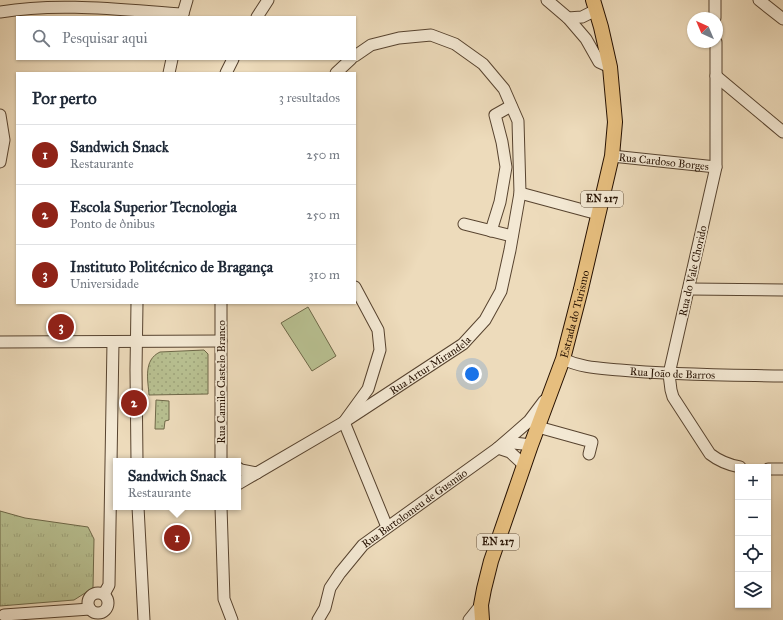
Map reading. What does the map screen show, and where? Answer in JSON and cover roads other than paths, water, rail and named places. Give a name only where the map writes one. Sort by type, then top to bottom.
[{"type":"main road","name":"Estrada do Turismo","points":[[482,620],[481,605],[491,561],[531,444],[563,359],[612,156],[614,122],[610,67],[601,27],[594,5]]},
{"type":"street","points":[[0,12],[21,8],[94,8],[183,16],[187,0]]},
{"type":"street","points":[[259,16],[268,0]]},
{"type":"street","points":[[547,0],[568,18],[586,39],[600,62],[610,67]]},
{"type":"street","points":[[715,0],[715,12]]},
{"type":"street","points":[[760,0],[783,20]]},
{"type":"street","points":[[568,18],[582,17],[594,5]]},
{"type":"street","name":"Rua Artur Mirandela","points":[[241,482],[344,422],[463,344],[485,320],[500,291],[520,193],[518,121],[504,89],[483,64],[455,44],[431,35],[399,38],[371,45],[356,55]]},
{"type":"street","name":"Rua do Vale Chorido","points":[[716,48],[716,167],[669,374],[673,397],[710,454],[718,461],[735,466]]},
{"type":"street","points":[[169,72],[172,60]]},
{"type":"street","points":[[226,72],[232,60]]},
{"type":"street","points":[[337,72],[350,60]]},
{"type":"street","points":[[716,76],[783,132]]},
{"type":"street","points":[[491,231],[500,202],[506,167],[495,114],[512,106]]},
{"type":"street","points":[[0,115],[4,140],[0,162]]},
{"type":"street","name":"Rua Cardoso Borges","points":[[612,156],[716,167]]},
{"type":"street","points":[[520,193],[598,214]]},
{"type":"street","points":[[464,224],[512,236]]},
{"type":"street","points":[[356,289],[378,330],[380,350],[368,389],[344,422],[387,527]]},
{"type":"street","points":[[689,289],[783,290]]},
{"type":"street","points":[[137,304],[137,458]]},
{"type":"street","name":"Rua Camilo Castelo Branco","points":[[220,304],[223,458]]},
{"type":"street","points":[[0,342],[221,341]]},
{"type":"street","points":[[104,594],[109,585],[113,342]]},
{"type":"street","name":"Rua João de Barros","points":[[563,359],[579,366],[669,374],[783,376]]},
{"type":"street","points":[[498,448],[529,421],[549,394]]},
{"type":"street","points":[[538,427],[592,442],[589,454]]},
{"type":"street","name":"Rua Bartolomeu de Gusmão","points":[[318,620],[325,608],[330,588],[340,572],[363,545],[498,448],[514,443],[531,444]]},
{"type":"street","points":[[498,448],[510,452],[524,465]]},
{"type":"street","points":[[771,469],[783,469]]},
{"type":"street","points":[[241,470],[257,473]]},
{"type":"street","points":[[138,510],[147,619]]},
{"type":"street","points":[[221,510],[224,599],[232,620]]},
{"type":"street","points":[[97,593],[104,594],[109,603],[106,610],[100,614],[93,612],[88,603],[91,596],[97,593]]},
{"type":"street","points":[[469,620],[481,605]]},
{"type":"street","name":"Rua Bartolomeu de Gusmão","points":[[325,608],[326,620]]},
{"type":"street","points":[[4,615],[90,609]]},
{"type":"place","name":"Instituto Politécnico de Bragança","points":[[61,327]]},
{"type":"place","name":"Escola Superior Tecnologia","points":[[134,403]]},
{"type":"place","name":"Sandwich Snack","points":[[177,538]]}]
